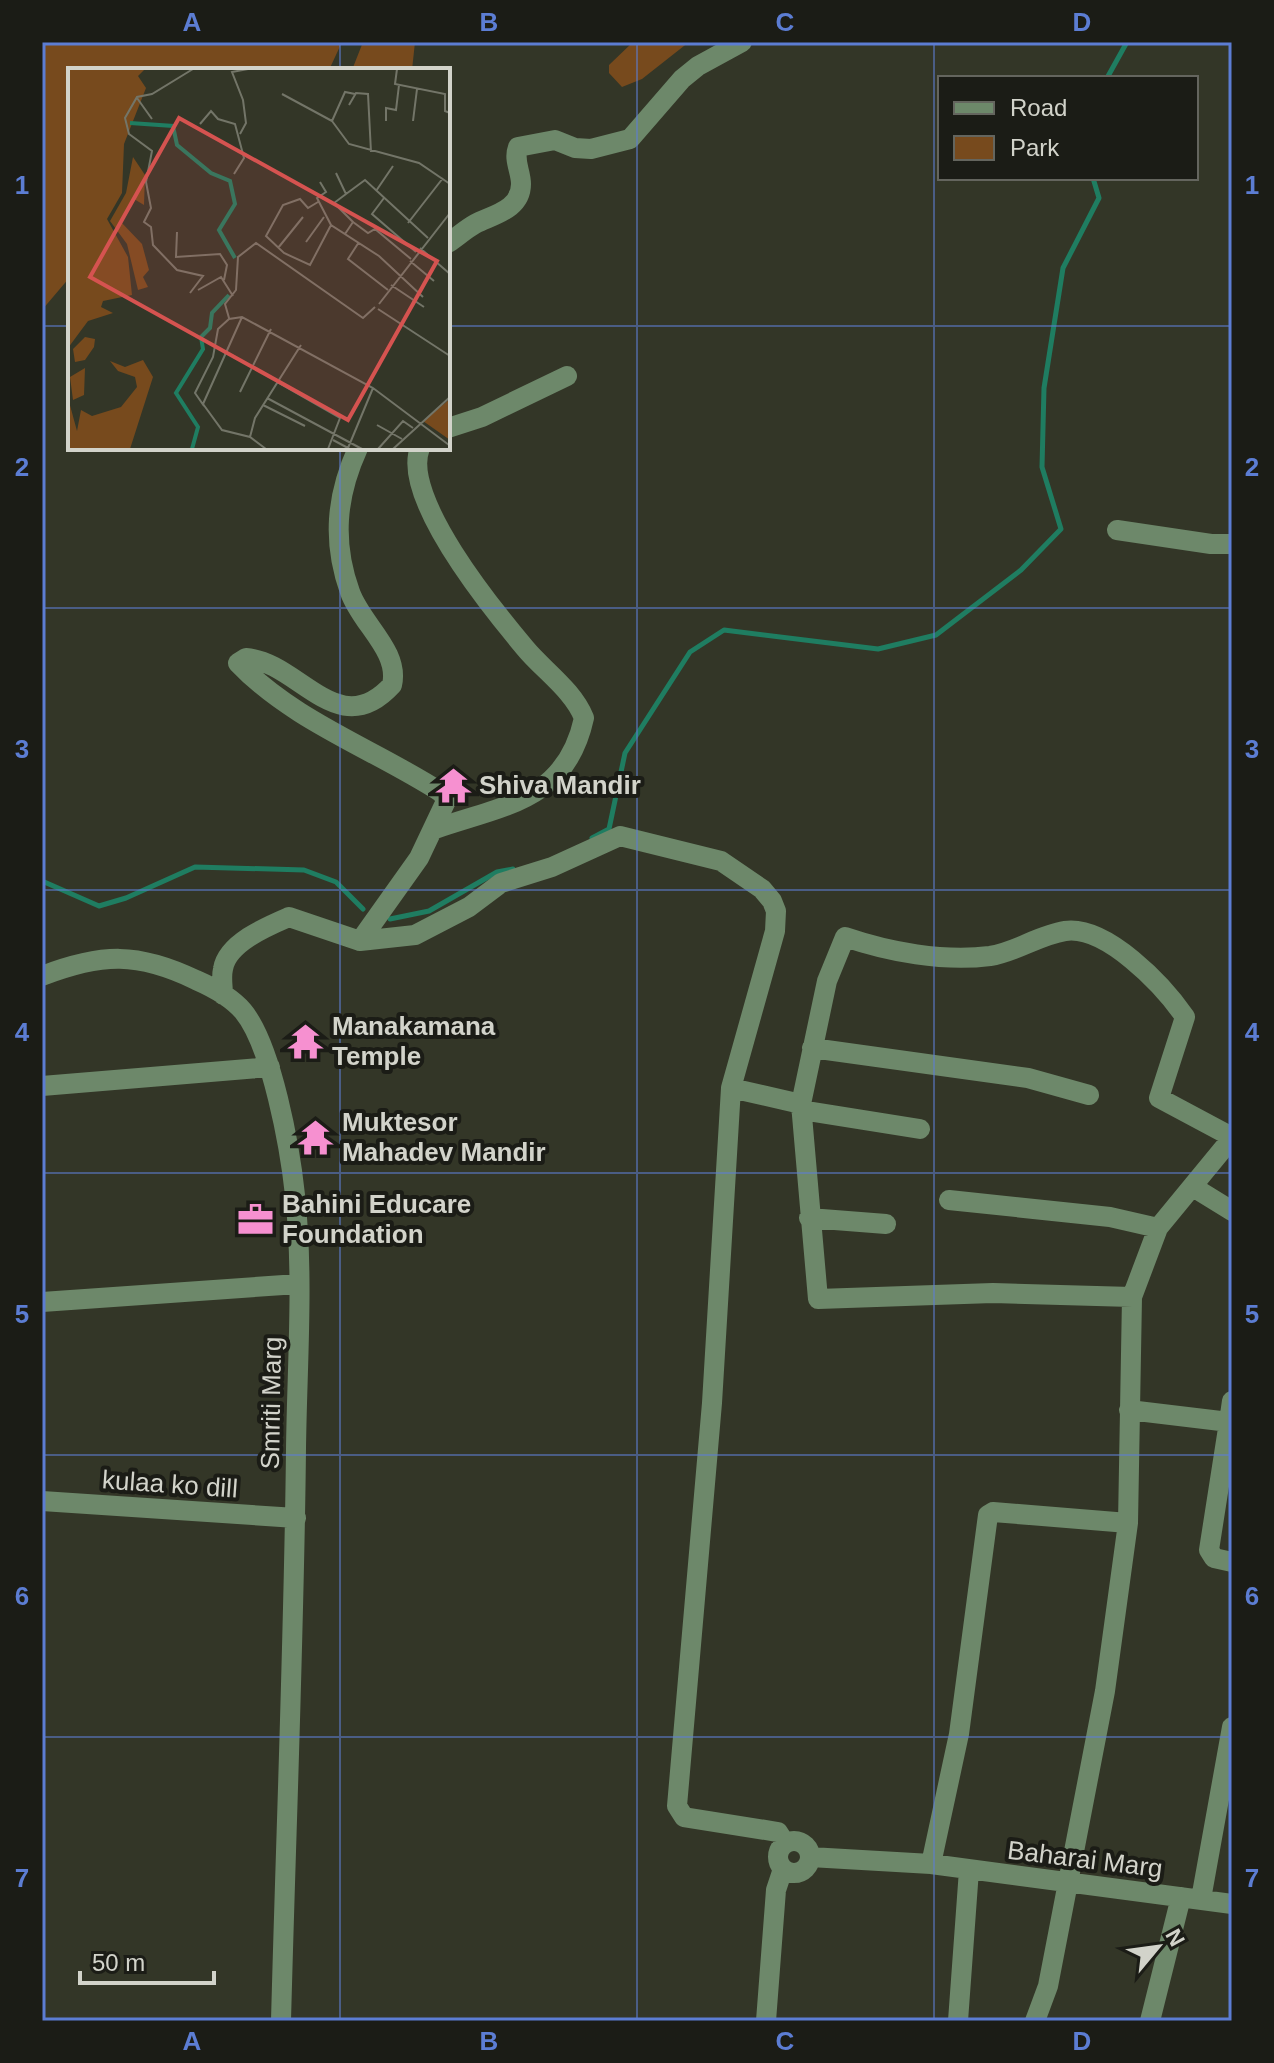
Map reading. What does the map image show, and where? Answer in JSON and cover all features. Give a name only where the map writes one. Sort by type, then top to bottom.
[{"type":"street","points":[[450,242],[476,223],[500,215],[519,195],[521,184],[515,155],[518,147],[555,140],[575,148],[591,149],[630,139],[682,79],[698,66],[742,42]]},
{"type":"street","points":[[450,427],[482,417],[567,376]]},
{"type":"street","points":[[357,450],[346,474],[338,508],[338,535],[350,593],[393,663],[392,685],[364,705],[345,706],[314,694],[268,663],[246,658],[238,663],[286,703],[442,793],[446,801],[435,829],[396,893],[360,941]]},
{"type":"street","points":[[419,450],[417,456],[421,482],[447,546],[525,648],[577,704],[584,718],[559,774],[539,793],[435,829]]},
{"type":"street","points":[[1117,530],[1211,544],[1232,544]]},
{"type":"street","points":[[223,995],[223,968],[227,958],[265,927],[289,917],[360,941],[415,935],[469,907],[501,883],[552,867],[620,836],[721,861],[762,889],[772,901],[777,922],[731,1088],[712,1403],[677,1806],[684,1817],[778,1832],[785,1843]]},
{"type":"street","points":[[1035,2021],[1048,1986],[1105,1691],[1128,1523],[1132,1297],[1158,1228],[1232,1137],[1159,1098],[1185,1017],[1173,999],[1114,945],[1092,932],[1066,931],[993,955],[955,959],[865,944],[845,937],[827,981],[801,1107],[818,1299],[993,1293],[1132,1297]]},
{"type":"street","name":"Smriti Marg","points":[[42,976],[77,963],[115,957],[162,963],[223,995],[242,1010],[270,1067],[295,1193],[298,1284],[296,1518],[281,2021]]},
{"type":"street","points":[[812,1048],[1028,1078],[1089,1095]]},
{"type":"street","points":[[42,1086],[270,1067]]},
{"type":"street","points":[[731,1088],[801,1107],[920,1129]]},
{"type":"street","points":[[1193,1187],[1232,1211]]},
{"type":"street","points":[[949,1200],[1110,1217],[1158,1228]]},
{"type":"street","points":[[809,1218],[886,1224]]},
{"type":"street","points":[[42,1302],[298,1284]]},
{"type":"street","points":[[1232,1401],[1209,1550],[1214,1558],[1232,1562]]},
{"type":"street","points":[[1129,1410],[1229,1422]]},
{"type":"street","name":"kulaa ko dill","points":[[42,1501],[296,1518]]},
{"type":"street","points":[[931,1864],[959,1734],[988,1515],[993,1512],[1128,1523]]},
{"type":"street","points":[[1150,2021],[1191,1898],[1232,1727]]},
{"type":"street","points":[[766,2021],[776,1890],[783,1869],[777,1855],[785,1843],[800,1841],[808,1848],[810,1857],[807,1867],[798,1873],[783,1869]]},
{"type":"street","name":"Baharai Marg","points":[[810,1857],[931,1864],[1232,1904]]},
{"type":"street","points":[[958,2021],[969,1870]]},
{"type":"green space","points":[[42,42],[342,42],[330,68],[68,68],[68,279],[42,310]]},
{"type":"green space","points":[[363,42],[415,42],[412,68],[353,68]]},
{"type":"green space","points":[[633,42],[689,42],[642,79],[622,87],[609,73],[609,65]]},
{"type":"waterway","points":[[1108,76],[1127,42]]},
{"type":"waterway","points":[[592,838],[609,829],[625,753],[690,652],[724,630],[878,649],[936,635],[1021,570],[1061,529],[1042,467],[1044,388],[1063,268],[1099,198],[1094,180]]},
{"type":"waterway","points":[[42,881],[99,906],[126,898],[195,867],[304,870],[336,882],[363,909]]},
{"type":"waterway","points":[[390,919],[429,911],[497,872],[513,869]]},
{"type":"place","name":"Shiva Mandir","points":[[453,785]]},
{"type":"place","name":"Manakamana Temple","points":[[306,1041]]},
{"type":"place","name":"Muktesor Mahadev Mandir","points":[[316,1137]]},
{"type":"place","name":"Bahini Educare Foundation","points":[[256,1219]]}]
